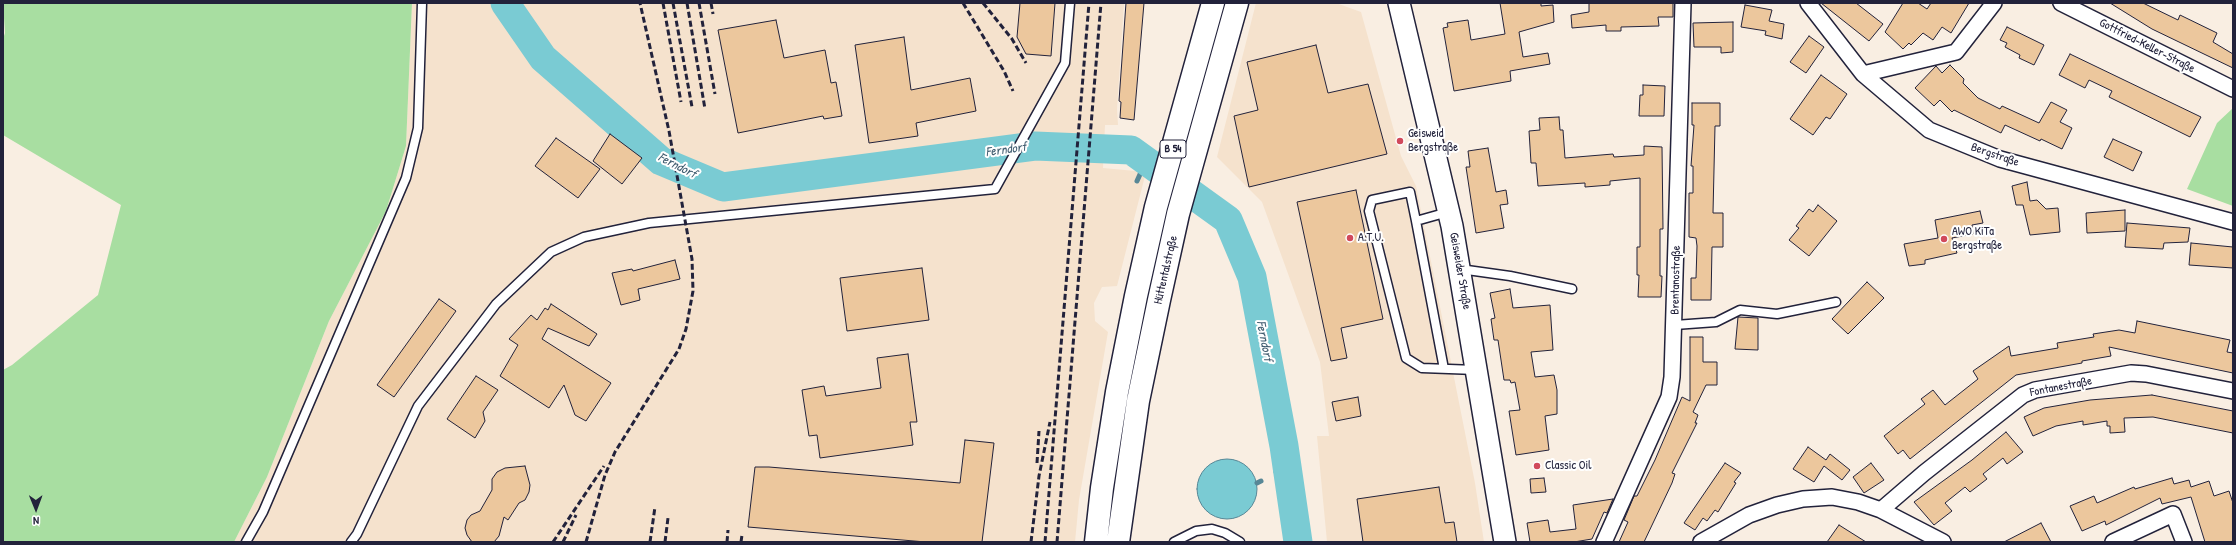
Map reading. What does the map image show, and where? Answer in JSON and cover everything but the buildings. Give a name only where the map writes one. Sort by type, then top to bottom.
[{"type":"highway","name":"Hüttentalstraße","points":[[1096,542],[1102,488],[1117,392],[1136,296],[1156,207],[1213,3]]},
{"type":"highway","name":"Hüttentalstraße","points":[[1118,542],[1138,401],[1178,214],[1238,3]]},
{"type":"main road","name":"Geisweider Straße","points":[[1399,3],[1449,212],[1460,269],[1505,542]]},
{"type":"street","name":"Brentanostraße","points":[[1604,542],[1669,396],[1675,325],[1683,3]]},
{"type":"street","name":"Bergstraße","points":[[1808,3],[1863,74],[1929,130],[2000,159],[2233,222]]},
{"type":"street","points":[[1863,74],[1956,52],[1994,3]]},
{"type":"street","name":"Gottfried-Keller-Straße","points":[[2061,3],[2233,89]]},
{"type":"street","name":"Fontanestraße","points":[[1881,510],[1924,473],[2023,395],[2036,390],[2131,373],[2146,374],[2233,391]]},
{"type":"street","points":[[1701,542],[1749,515],[1777,505],[1803,499],[1844,498],[1881,510],[1942,542]]},
{"type":"street","points":[[2113,542],[2173,514],[2184,542]]},
{"type":"lane","points":[[246,542],[263,512],[406,178],[418,128],[422,3]]},
{"type":"lane","points":[[351,542],[357,534],[418,406],[496,304],[551,252],[584,237],[649,223],[995,189],[1065,63],[1070,3]]},
{"type":"lane","points":[[1444,369],[1410,192],[1372,200],[1370,210],[1406,358],[1422,368],[1444,369],[1477,370]]},
{"type":"lane","points":[[1416,221],[1449,212]]},
{"type":"lane","points":[[1460,269],[1510,276],[1572,289]]},
{"type":"lane","points":[[1675,325],[1716,322],[1740,310],[1777,314],[1836,302]]},
{"type":"lane","points":[[1174,542],[1196,531],[1212,529],[1225,533],[1240,542]]},
{"type":"shaded area","points":[[412,3],[1124,3],[1117,109],[1118,125],[1105,125],[1103,168],[1146,172],[1117,286],[1102,287],[1094,303],[1095,321],[1108,332],[1079,500],[1075,542],[234,542],[267,477],[329,321],[386,211],[406,146]]},
{"type":"shaded area","points":[[1256,3],[1336,3],[1361,12],[1401,156],[1416,186],[1475,483],[1484,542],[1327,542],[1317,436],[1329,436],[1320,362],[1262,202],[1217,157]]},
{"type":"green space","points":[[3,3],[412,3],[406,146],[386,211],[329,321],[267,477],[234,542],[3,542],[3,370],[12,365],[98,295],[121,205],[3,135],[3,39],[5,33]]},
{"type":"green space","points":[[2233,108],[2233,206],[2187,189],[2217,123]]},
{"type":"water","points":[[1227,459],[1244,464],[1252,472],[1257,489],[1252,506],[1244,514],[1227,519],[1210,514],[1202,506],[1197,489],[1202,472],[1210,464]]},
{"type":"waterway","name":"Ferndorf","points":[[505,3],[543,58],[661,161],[723,187],[1035,146],[1131,150],[1228,220],[1252,277],[1284,446],[1298,542]]},
{"type":"waterway","points":[[1137,181],[1146,161]]},
{"type":"waterway","points":[[1276,472],[1287,466]]},
{"type":"waterway","points":[[1257,483],[1261,481]]},
{"type":"railway","points":[[586,542],[605,475],[615,452],[679,349],[686,329],[693,291],[692,259],[669,131],[640,3]]},
{"type":"railway","points":[[663,3],[681,102]]},
{"type":"railway","points":[[673,3],[692,107]]},
{"type":"railway","points":[[687,3],[705,109]]},
{"type":"railway","points":[[699,3],[715,94]]},
{"type":"railway","points":[[711,3],[713,14]]},
{"type":"railway","points":[[963,3],[1004,71],[1013,91]]},
{"type":"railway","points":[[983,3],[1012,39],[1026,63]]},
{"type":"railway","points":[[1045,542],[1089,3]]},
{"type":"railway","points":[[1057,542],[1101,3]]},
{"type":"railway","points":[[1031,542],[1039,476],[1050,422]]},
{"type":"railway","points":[[1037,463],[1039,431]]},
{"type":"railway","points":[[553,542],[604,466]]},
{"type":"railway","points":[[650,542],[655,507]]},
{"type":"railway","points":[[563,542],[576,515]]},
{"type":"railway","points":[[665,542],[668,518]]},
{"type":"railway","points":[[727,542],[728,530]]},
{"type":"railway","points":[[741,542],[742,535]]},
{"type":"place","name":"Geisweid Bergstraße","points":[[1400,141]]},
{"type":"place","name":"A.T.U.","points":[[1350,238]]},
{"type":"place","name":"AWO KiTa Bergstraße","points":[[1944,239]]},
{"type":"place","name":"Classic Oil","points":[[1537,466]]}]
